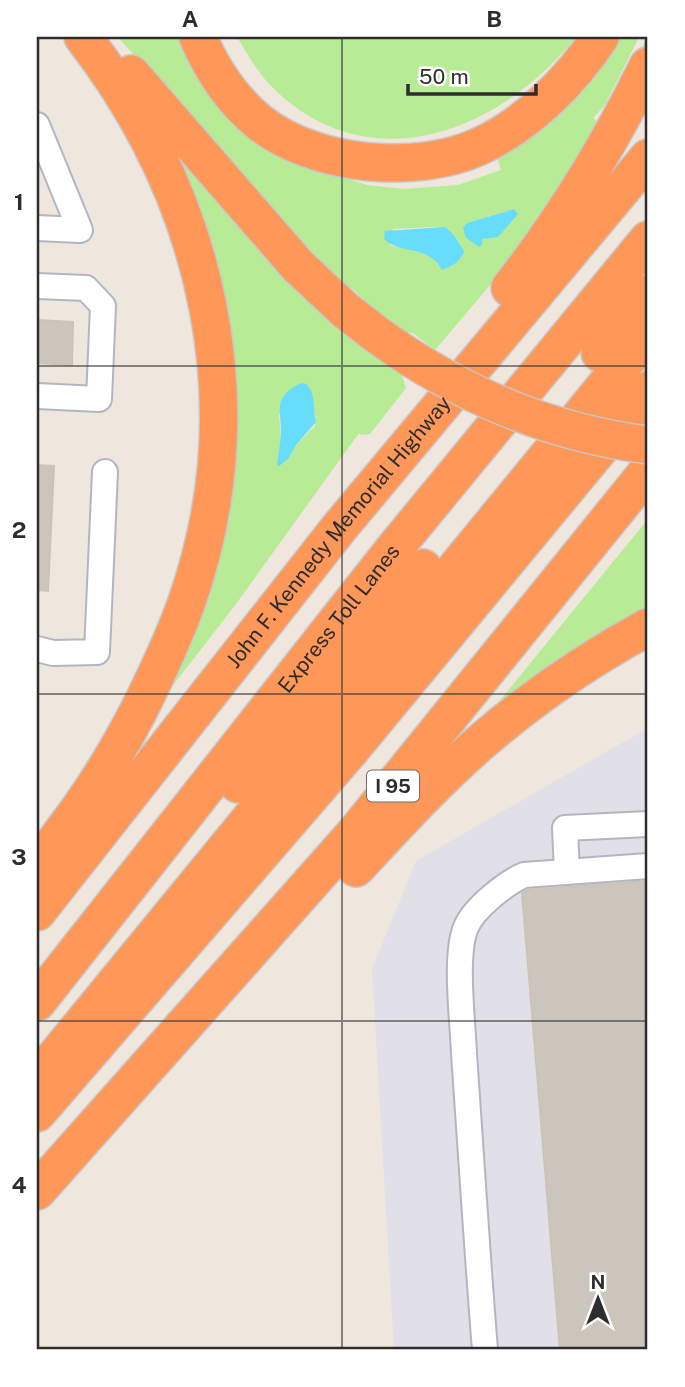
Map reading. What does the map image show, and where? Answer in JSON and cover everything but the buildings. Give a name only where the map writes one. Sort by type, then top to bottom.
[{"type":"highway","points":[[37,870],[84,803],[124,738],[176,630],[204,539],[217,438],[218,384],[214,344],[205,290],[188,229],[156,151],[111,75],[82,37]]},
{"type":"highway","points":[[97,37],[237,193],[298,266],[337,303],[376,334],[418,364],[500,405],[570,429],[648,445]]},
{"type":"highway","points":[[198,37],[213,70],[239,104],[261,124],[291,141],[339,156],[368,163],[397,164],[428,161],[477,147],[515,125],[554,92],[600,37]]},
{"type":"highway","points":[[212,37],[229,69],[265,111],[311,144],[339,156]]},
{"type":"highway","points":[[419,430],[459,354],[532,260],[590,173],[648,66]]},
{"type":"highway","name":"John F. Kennedy Memorial Highway","points":[[37,912],[270,614],[419,430],[522,311],[648,158]]},
{"type":"highway","name":"Express Toll Lanes","points":[[37,1002],[394,549],[648,240]]},
{"type":"highway","points":[[37,1018],[353,652],[648,294]]},
{"type":"highway","points":[[37,1079],[648,334]]},
{"type":"highway","points":[[37,1113],[344,758],[648,390]]},
{"type":"highway","name":"I 95","points":[[37,1191],[356,832],[648,471]]},
{"type":"highway","points":[[125,1091],[165,1068],[186,1052],[389,832],[470,752],[555,685],[648,627]]},
{"type":"lane","points":[[37,125],[79,230],[37,228]]},
{"type":"lane","points":[[37,286],[86,288],[103,306],[99,399],[37,396]]},
{"type":"lane","points":[[37,649],[52,653],[97,652],[105,472]]},
{"type":"lane","points":[[567,872],[565,828],[648,824]]},
{"type":"lane","points":[[485,1350],[464,1052],[461,951],[466,927],[480,909],[511,881],[524,875],[648,866]]},
{"type":"shaded area","points":[[648,728],[648,1350],[394,1350],[372,969],[416,861]]},
{"type":"green space","points":[[118,37],[186,37],[329,173],[367,185],[404,189],[458,185],[501,170],[497,158],[515,147],[606,57],[620,37],[639,37],[605,105],[593,118],[601,125],[615,104],[647,37],[609,124],[513,258],[435,350],[413,333],[404,332],[382,319],[353,289],[345,290]],"holes":[[[507,211],[488,236],[482,239],[467,223]],[[435,227],[450,234],[460,246],[462,257],[452,266],[442,269],[430,255],[390,245],[393,229]]]},
{"type":"green space","points":[[237,37],[576,37],[545,70],[510,99],[472,120],[431,134],[390,139],[348,133],[308,116],[270,85]]},
{"type":"green space","points":[[175,139],[401,372],[406,388],[370,434],[359,433],[236,604],[154,710],[221,498],[164,146]],"holes":[[[313,397],[315,426],[296,445],[289,458],[281,438],[279,415]]]},
{"type":"green space","points":[[648,519],[648,613],[492,710]]},
{"type":"water","points":[[514,209],[518,214],[498,237],[482,239],[482,245],[479,247],[466,238],[463,228],[467,223]]},
{"type":"water","points":[[445,227],[464,251],[458,261],[442,270],[423,253],[399,247],[384,239],[385,231]]},
{"type":"water","points":[[301,383],[306,384],[312,392],[316,422],[296,445],[289,458],[279,466],[280,405],[285,394]]}]
